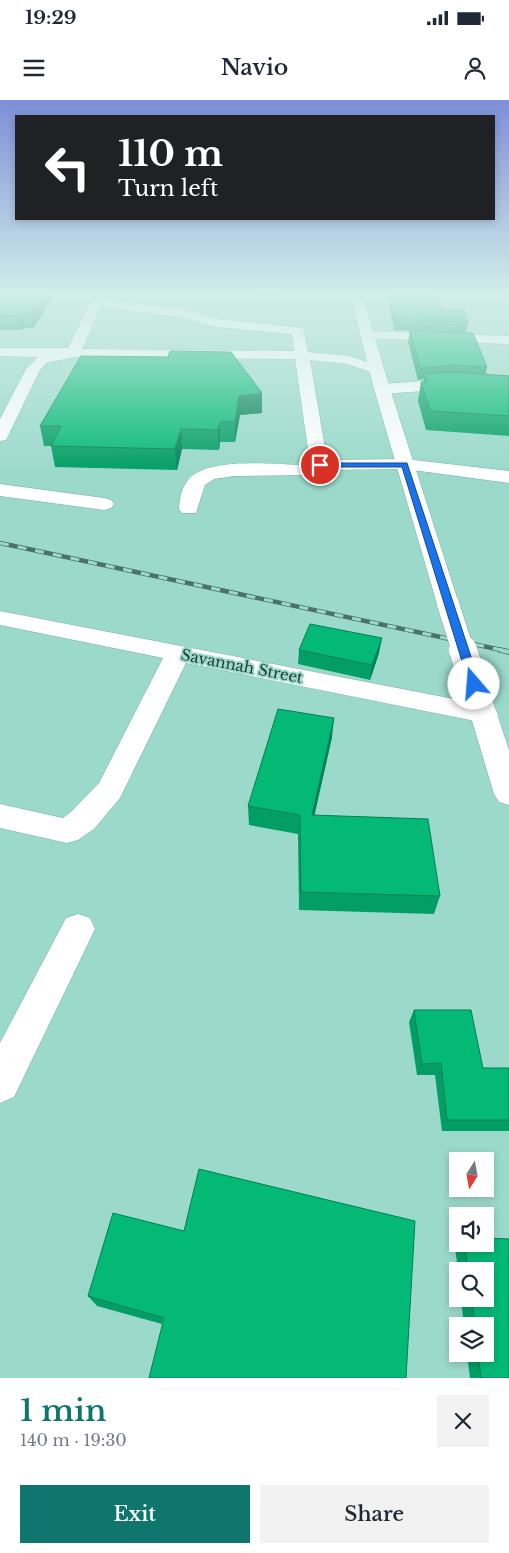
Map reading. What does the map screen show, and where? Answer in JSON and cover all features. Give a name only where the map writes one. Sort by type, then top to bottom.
[{"type":"main road","points":[[1,433],[7,408],[24,388],[32,369],[41,360],[70,354]]},
{"type":"main road","points":[[146,354],[301,355],[349,360],[377,370]]},
{"type":"main road","points":[[301,355],[313,354]]},
{"type":"main road","points":[[373,354],[448,604],[509,794]]},
{"type":"main road","points":[[301,355],[320,465]]},
{"type":"main road","points":[[16,369],[32,369]]},
{"type":"main road","points":[[382,390],[451,384],[509,387]]},
{"type":"main road","points":[[8,388],[24,388]]},
{"type":"main road","points":[[189,509],[192,488],[198,480],[226,471],[308,470],[320,465],[405,464],[509,477]]},
{"type":"main road","points":[[0,490],[104,504]]},
{"type":"main road","name":"Savannah Street","points":[[0,618],[484,714]]},
{"type":"main road","points":[[0,816],[67,831],[83,820],[110,790],[178,653]]},
{"type":"main road","points":[[0,1083],[78,929]]},
{"type":"building","points":[[169,354],[232,354],[262,393],[239,396],[235,422],[220,422],[218,430],[181,429],[175,449],[51,446],[61,426],[40,426],[81,356],[168,357]]},
{"type":"building","points":[[416,354],[481,354],[487,367],[453,365],[420,368]]},
{"type":"building","points":[[454,372],[509,376],[509,416],[430,411],[421,382],[427,382],[424,374]]},
{"type":"building","points":[[310,624],[382,638],[372,665],[299,650]]},
{"type":"building","points":[[278,709],[334,718],[312,815],[428,819],[440,896],[301,892],[300,815],[248,806]]},
{"type":"building","points":[[414,1010],[471,1010],[483,1068],[509,1068],[509,1120],[447,1120],[441,1063],[422,1064]]},
{"type":"building","points":[[199,1169],[415,1221],[406,1378],[149,1378],[164,1318],[88,1296],[113,1213],[184,1231]]},
{"type":"building","points":[[494,1238],[509,1239],[509,1378],[481,1378],[479,1362],[494,1362],[494,1317],[474,1317],[473,1307],[494,1307],[494,1262],[467,1262],[466,1252],[494,1252]]},
{"type":"railway","points":[[0,543],[506,651]]},
{"type":"railway","points":[[500,650],[509,652]]},
{"type":"route","points":[[320,465],[405,464],[474,684]]}]
